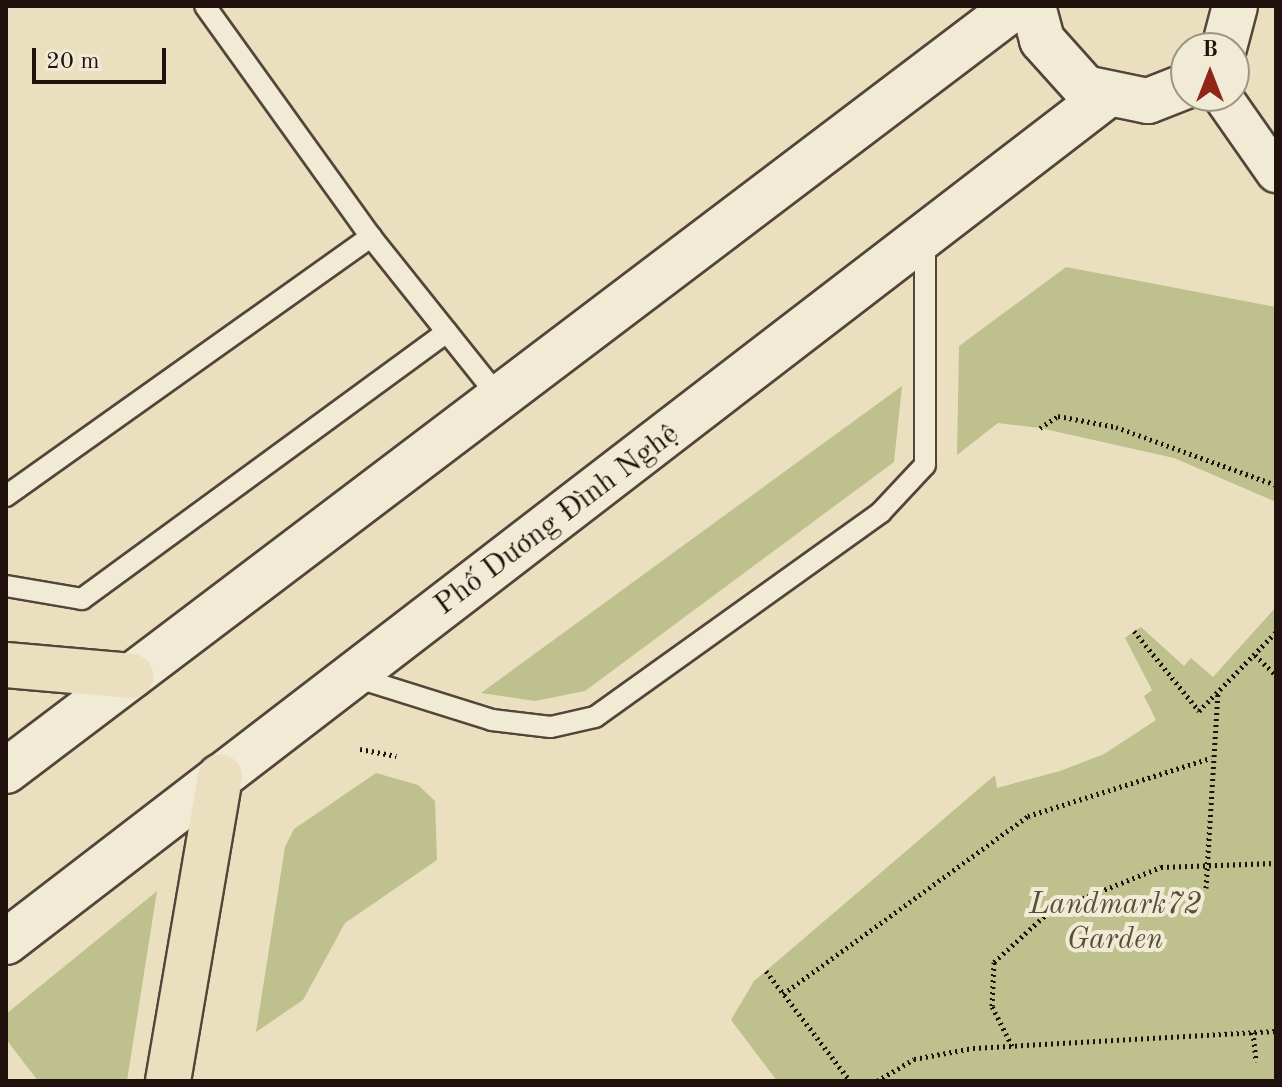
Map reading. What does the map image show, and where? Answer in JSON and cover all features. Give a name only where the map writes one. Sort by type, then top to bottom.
[{"type":"main road","points":[[6,771],[501,400],[1016,6]]},
{"type":"main road","points":[[1033,6],[1059,67],[1106,96],[1148,101],[1170,92]]},
{"type":"main road","name":"Phố Dương Đình Nghệ","points":[[6,942],[925,241],[1106,96]]},
{"type":"main road","points":[[6,665],[132,676]]},
{"type":"main road","points":[[168,1081],[220,776]]},
{"type":"street","points":[[1233,112],[1276,173]]},
{"type":"lane","points":[[205,6],[371,237],[501,400]]},
{"type":"lane","points":[[6,496],[371,237]]},
{"type":"lane","points":[[352,676],[492,720],[551,727],[595,717],[881,512],[925,465],[929,443],[925,241]]},
{"type":"lane","points":[[6,586],[82,599],[447,332]]},
{"type":"path","points":[[1040,428],[1058,416],[1116,427],[1276,485]]},
{"type":"path","points":[[1134,631],[1199,711],[1276,632]]},
{"type":"path","points":[[1255,655],[1276,675]]},
{"type":"path","points":[[1206,888],[1211,758],[1218,692]]},
{"type":"path","points":[[360,749],[396,756]]},
{"type":"path","points":[[783,994],[1028,816],[1211,758]]},
{"type":"path","points":[[1012,1046],[992,1006],[994,962],[1017,934],[1049,912],[1161,867],[1206,861],[1276,863]]},
{"type":"path","points":[[766,971],[850,1081]]},
{"type":"path","points":[[877,1081],[914,1059],[1012,1046],[1276,1031]]},
{"type":"path","points":[[1253,1032],[1256,1062]]},
{"type":"green space","points":[[1066,267],[1276,307],[1276,502],[1174,458],[1040,428],[998,423],[957,455],[959,346]]},
{"type":"green space","points":[[902,386],[894,462],[585,691],[535,701],[481,693]]},
{"type":"green space","name":"Landmark72 Garden","points":[[1276,607],[1276,1081],[777,1081],[731,1020],[754,981],[995,775],[997,788],[1060,771],[1104,754],[1156,720],[1144,696],[1152,690],[1125,638],[1134,631],[1141,627],[1184,666],[1191,658],[1213,677]]},
{"type":"green space","points":[[376,773],[418,785],[435,801],[437,860],[345,923],[303,1000],[256,1032],[285,847],[294,829]]},
{"type":"green space","points":[[157,891],[127,1081],[38,1081],[6,1039],[6,1014]]}]
